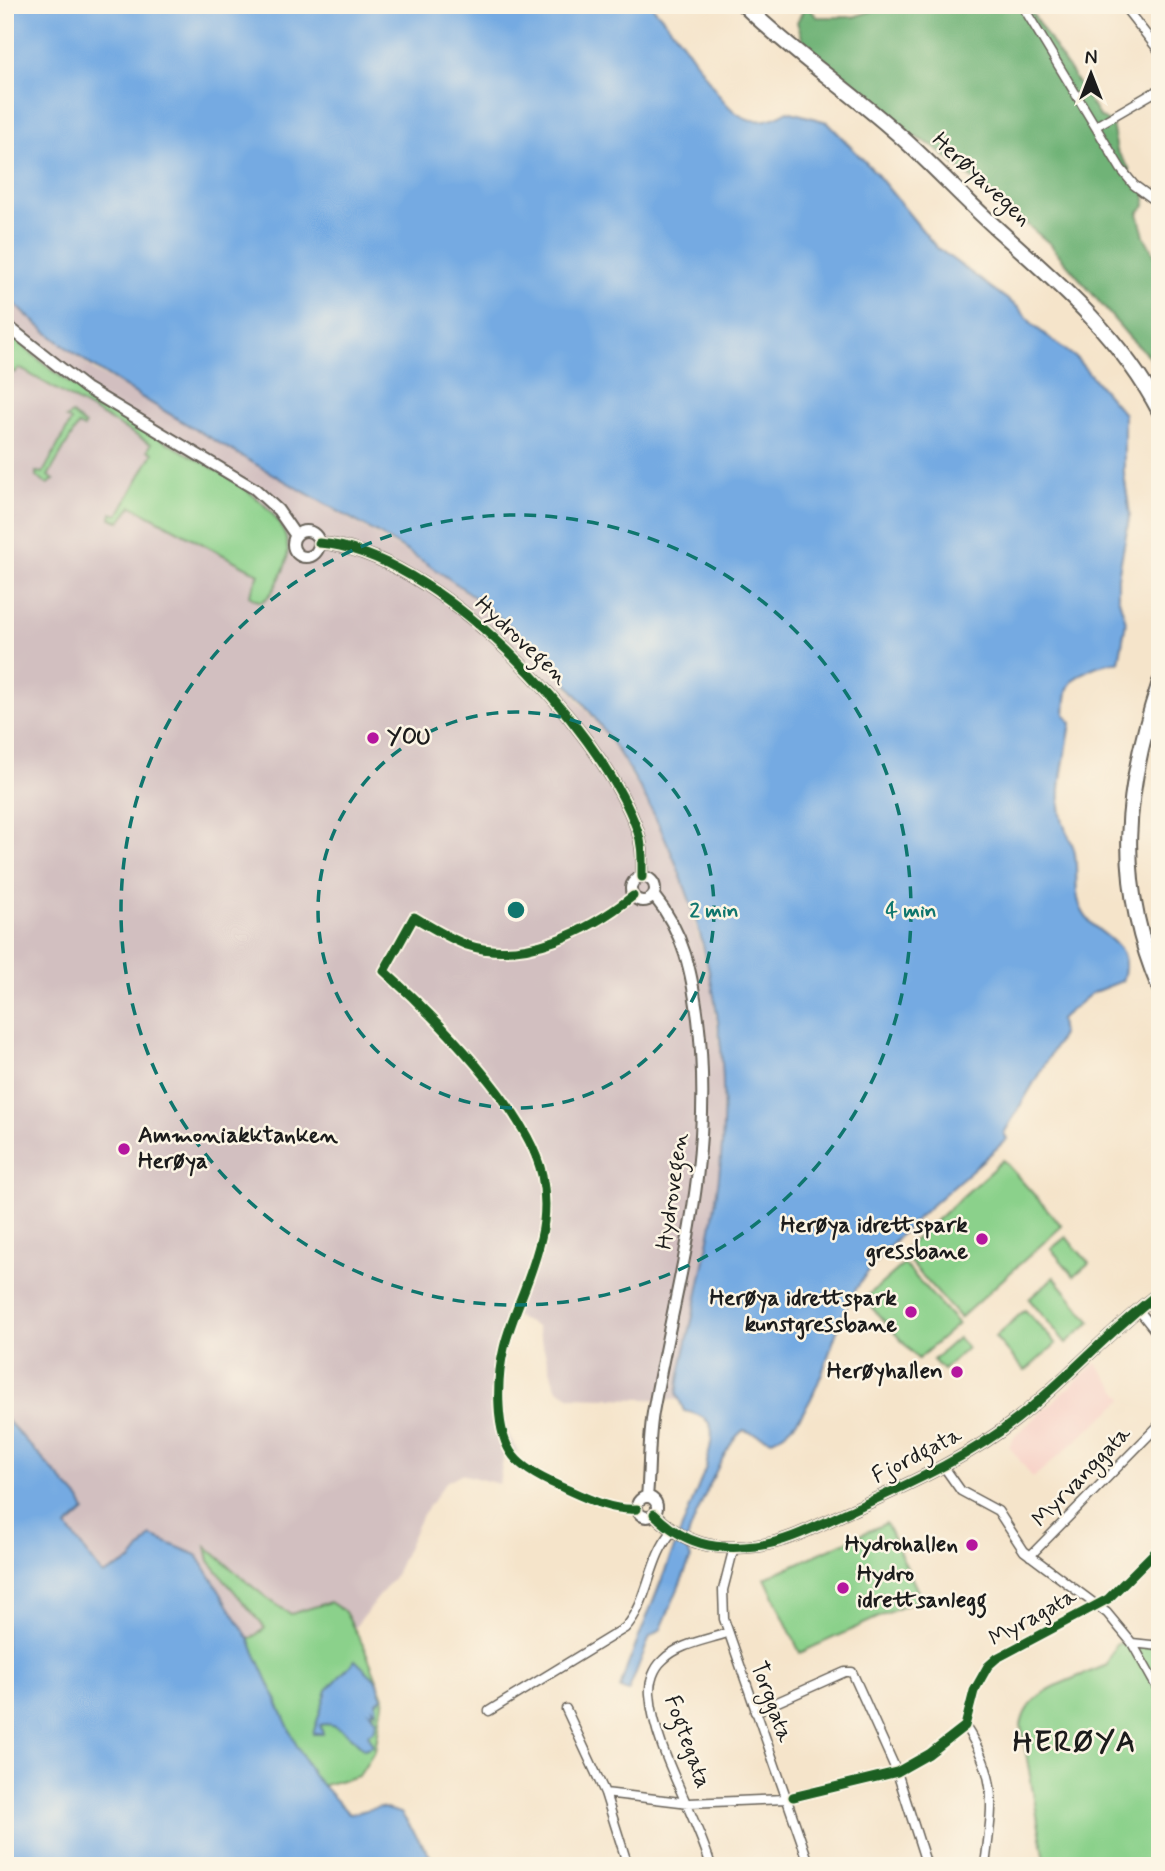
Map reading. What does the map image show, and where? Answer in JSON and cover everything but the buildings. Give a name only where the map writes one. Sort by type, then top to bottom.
[{"type":"highway","name":"Herøyavegen","points":[[744,5],[794,51],[895,131],[980,213],[1075,297],[1130,363],[1160,412]]},
{"type":"highway","points":[[1160,682],[1136,760],[1128,838],[1135,913],[1160,989]]},
{"type":"street","points":[[1022,5],[1121,169],[1134,185],[1160,204]]},
{"type":"street","points":[[1123,5],[1160,52]]},
{"type":"street","points":[[1096,126],[1160,89]]},
{"type":"street","points":[[5,324],[86,388],[255,489],[278,510],[296,536],[293,547],[304,557],[313,555],[318,543],[309,532],[296,536]]},
{"type":"street","name":"Hydrovegen","points":[[318,543],[358,549],[392,565],[463,613],[535,678],[572,720],[622,795],[641,841],[642,877]]},
{"type":"street","points":[[642,877],[655,885],[654,896],[646,901],[633,896],[632,883],[642,877]]},
{"type":"street","points":[[633,896],[570,933],[525,949],[487,949],[465,944],[414,917],[384,971],[429,1012],[514,1114],[539,1163],[544,1196],[542,1235],[506,1334],[499,1364],[499,1414],[507,1449],[518,1463],[539,1478],[604,1504],[638,1508],[644,1516],[654,1514]]},
{"type":"street","name":"Hydrovegen","points":[[647,1497],[653,1410],[697,1194],[704,1111],[700,1040],[690,971],[677,929],[654,896]]},
{"type":"street","name":"Fjordgata","points":[[680,1536],[734,1547],[761,1546],[801,1533],[944,1467],[1018,1418],[1160,1292]]},
{"type":"street","points":[[1138,1309],[1160,1337]]},
{"type":"street","name":"Myrvanggata","points":[[1030,1556],[1160,1424]]},
{"type":"street","points":[[944,1467],[961,1491],[998,1511],[1020,1546],[1030,1556],[1097,1605],[1132,1643],[1160,1693]]},
{"type":"street","points":[[638,1508],[641,1500],[647,1497],[656,1503],[654,1514]]},
{"type":"street","points":[[489,1710],[618,1633],[633,1620],[662,1545],[680,1536],[654,1514]]},
{"type":"street","name":"Torggata","points":[[734,1547],[725,1577],[722,1600],[727,1633],[789,1798],[810,1866]]},
{"type":"street","name":"Myragata","points":[[965,1726],[974,1691],[988,1666],[1013,1647],[1118,1592],[1160,1547]]},
{"type":"street","name":"Fogtegata","points":[[711,1866],[689,1803],[659,1734],[651,1703],[650,1683],[657,1666],[671,1653],[727,1633]]},
{"type":"street","points":[[1132,1643],[1160,1646]]},
{"type":"street","points":[[755,1712],[837,1675],[852,1672],[897,1772],[927,1866]]},
{"type":"street","points":[[566,1709],[605,1793],[628,1866]]},
{"type":"street","points":[[605,1793],[689,1803],[789,1798],[897,1772],[929,1754],[965,1726],[984,1764],[992,1791],[993,1817],[985,1866]]},
{"type":"shaded area","points":[[5,295],[34,323],[95,371],[438,571],[515,630],[543,658],[609,738],[656,818],[683,883],[711,981],[722,1067],[722,1142],[717,1199],[678,1386],[679,1400],[571,1397],[556,1388],[537,1327],[511,1314],[499,1358],[503,1425],[519,1453],[505,1449],[499,1484],[461,1474],[446,1482],[420,1519],[394,1577],[284,1718],[197,1555],[151,1536],[131,1561],[103,1575],[67,1527],[80,1500],[5,1418]]},
{"type":"shaded area","points":[[1096,1363],[1124,1399],[1033,1478],[1009,1446],[1015,1436]]},
{"type":"green space","points":[[806,5],[817,17],[853,17],[892,5],[1027,5],[1099,116],[1112,124],[1117,151],[1129,168],[1131,178],[1145,192],[1145,206],[1138,213],[1144,236],[1160,265],[1160,367],[1130,338],[1049,243],[933,146],[874,116],[803,41],[797,22]]},
{"type":"green space","points":[[5,330],[41,362],[80,390],[232,480],[271,512],[283,531],[288,551],[282,573],[267,597],[260,602],[249,596],[259,574],[132,506],[120,522],[111,518],[112,513],[118,515],[153,453],[148,450],[151,444],[19,368],[15,373],[5,368],[12,350],[5,346]]},
{"type":"green space","points":[[72,414],[85,425],[84,428],[78,425],[48,476],[54,480],[47,484],[36,477],[36,472],[43,473],[71,421],[66,418]]},
{"type":"green space","name":"Herøya idrettspark gressbane","points":[[1003,1160],[1062,1226],[960,1318],[901,1252]]},
{"type":"green space","points":[[1066,1237],[1089,1263],[1074,1276],[1051,1249]]},
{"type":"green space","name":"Herøya idrettspark kunstgressbane","points":[[904,1264],[958,1324],[918,1359],[864,1299]]},
{"type":"green space","points":[[1054,1277],[1091,1322],[1066,1343],[1029,1299]]},
{"type":"green space","points":[[1025,1310],[1056,1344],[1025,1371],[995,1337]]},
{"type":"green space","points":[[958,1338],[967,1348],[943,1370],[933,1360]]},
{"type":"green space","name":"Hydro idrettsanlegg","points":[[886,1523],[921,1598],[800,1653],[765,1578]]},
{"type":"green space","points":[[206,1546],[257,1590],[291,1614],[330,1602],[345,1612],[364,1647],[384,1697],[375,1751],[359,1776],[320,1786],[288,1736],[246,1642],[265,1628],[209,1561]]},
{"type":"green space","points":[[1129,1640],[1156,1649],[1160,1657],[1160,1866],[1046,1866],[1021,1725],[1025,1712],[1043,1693],[1055,1686],[1107,1665],[1115,1645]]},
{"type":"water","points":[[5,5],[651,5],[680,39],[732,110],[756,121],[771,119],[788,111],[827,122],[875,172],[936,247],[1019,308],[1034,326],[1076,358],[1124,414],[1124,474],[1130,514],[1118,577],[1118,596],[1126,622],[1119,662],[1084,672],[1069,686],[1065,714],[1071,723],[1061,780],[1060,803],[1063,823],[1074,849],[1077,894],[1081,908],[1095,927],[1112,940],[1124,956],[1122,981],[1092,993],[1060,1020],[1062,1035],[1004,1133],[1007,1139],[904,1231],[868,1272],[844,1312],[821,1376],[801,1415],[788,1430],[772,1440],[744,1430],[728,1449],[702,1502],[685,1546],[691,1558],[661,1629],[650,1637],[628,1692],[620,1689],[624,1675],[706,1467],[712,1438],[709,1424],[704,1418],[684,1411],[677,1394],[717,1188],[722,1145],[723,1078],[716,1012],[703,946],[683,882],[657,821],[625,762],[586,707],[543,657],[505,621],[398,545],[200,432],[98,370],[51,336],[5,295]]},
{"type":"water","points":[[5,1418],[80,1500],[85,1511],[67,1527],[103,1575],[131,1561],[151,1536],[197,1555],[249,1639],[296,1744],[313,1775],[349,1814],[380,1807],[401,1813],[437,1866],[5,1866]]},
{"type":"water","points":[[355,1660],[378,1682],[382,1698],[376,1702],[377,1713],[373,1708],[373,1713],[370,1712],[377,1720],[374,1730],[368,1734],[373,1746],[364,1749],[344,1731],[332,1725],[320,1725],[323,1734],[313,1734],[327,1690]]},
{"type":"cycle path","points":[[319,543],[364,553],[412,576],[460,610],[507,650],[550,695],[587,742],[617,787],[639,835],[642,877]]},
{"type":"cycle path","points":[[633,896],[576,932],[555,941],[511,950],[489,950],[467,945],[414,917],[384,971],[452,1038],[499,1093],[533,1149],[542,1175],[545,1206],[541,1238],[507,1338],[499,1381],[500,1422],[507,1446],[521,1464],[543,1478],[606,1505],[637,1509]]},
{"type":"cycle path","points":[[654,1514],[688,1539],[713,1546],[756,1546],[804,1532],[936,1470],[998,1433],[1035,1404],[1160,1292]]},
{"type":"cycle path","points":[[793,1797],[897,1772],[929,1754],[965,1726],[974,1691],[988,1666],[997,1658],[1108,1599],[1160,1547]]},
{"type":"place","name":"YOU","points":[[373,738]]},
{"type":"place","name":"Ammoniakktanken Herøya","points":[[124,1149]]},
{"type":"place","name":"Herøya idrettspark gressbane","points":[[982,1239]]},
{"type":"place","name":"Herøya idrettspark kunstgressbane","points":[[911,1312]]},
{"type":"place","name":"Herøyhallen","points":[[957,1372]]},
{"type":"place","name":"Hydrohallen","points":[[972,1545]]},
{"type":"place","name":"Hydro idrettsanlegg","points":[[843,1588]]},
{"type":"district","name":"HERØYA","points":[[1075,1742]]}]
